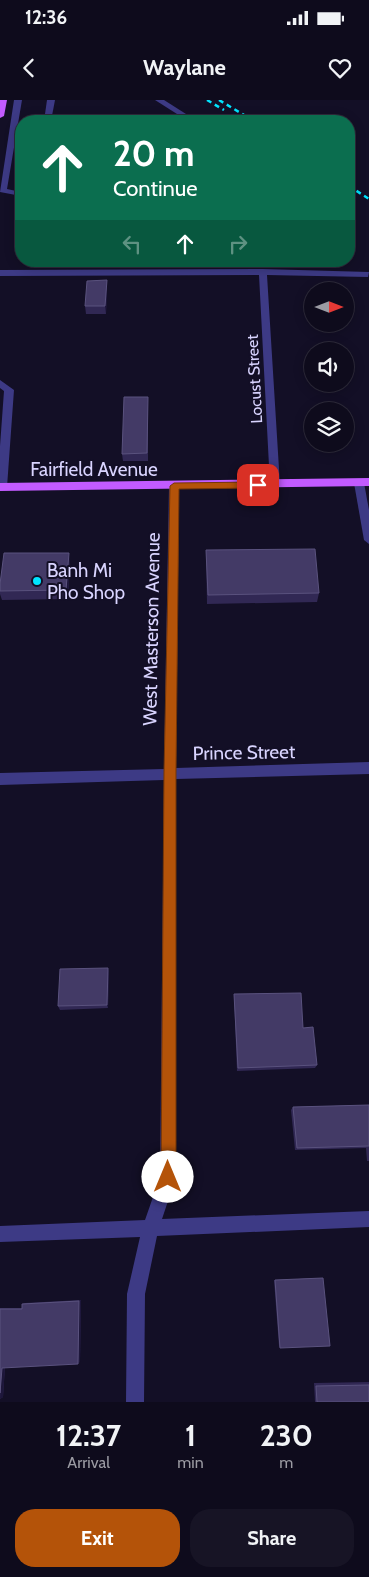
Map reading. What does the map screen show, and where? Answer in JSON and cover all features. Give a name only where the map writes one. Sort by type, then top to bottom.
[{"type":"main road","points":[[0,116],[3,100]]},
{"type":"main road","name":"Fairfield Avenue","points":[[1,487],[364,483]]},
{"type":"street","points":[[17,115],[18,100]]},
{"type":"street","points":[[49,115],[51,100]]},
{"type":"street","points":[[158,100],[183,115]]},
{"type":"street","points":[[15,137],[1,190],[15,193]]},
{"type":"street","points":[[112,267],[112,272]]},
{"type":"street","points":[[245,267],[245,272]]},
{"type":"street","points":[[0,273],[263,272],[368,274]]},
{"type":"street","name":"Locust Street","points":[[263,272],[275,485]]},
{"type":"street","points":[[0,383],[9,390],[1,487]]},
{"type":"street","points":[[364,483],[369,540]]},
{"type":"street","name":"West Masterson Avenue","points":[[150,1229],[168,1177],[170,772],[174,486]]},
{"type":"street","name":"Prince Street","points":[[0,779],[170,772],[369,768]]},
{"type":"street","points":[[0,1234],[369,1219]]},
{"type":"street","points":[[135,1402],[136,1294],[150,1229]]},
{"type":"building","points":[[107,280],[105,306],[85,306],[87,281]]},
{"type":"building","points":[[124,397],[148,397],[147,453],[122,454]]},
{"type":"building","points":[[315,549],[319,593],[208,595],[206,550]]},
{"type":"building","name":"Banh Mi Pho Shop","points":[[4,553],[69,553],[66,590],[0,591]]},
{"type":"building","points":[[108,968],[107,1005],[58,1006],[60,969]]},
{"type":"building","points":[[301,993],[303,1028],[313,1027],[317,1065],[238,1068],[234,994]]},
{"type":"building","points":[[369,1105],[369,1146],[297,1148],[293,1107]]},
{"type":"building","points":[[323,1278],[330,1346],[280,1348],[275,1280]]},
{"type":"building","points":[[79,1301],[78,1364],[2,1368],[0,1393],[0,1309],[22,1309],[22,1304]]},
{"type":"building","points":[[369,1385],[369,1402],[317,1402],[316,1386]]},
{"type":"railway","points":[[207,100],[224,110]]},
{"type":"railway","points":[[219,100],[244,115]]},
{"type":"railway","points":[[355,190],[369,199]]},
{"type":"place","name":"Banh Mi Pho Shop","points":[[37,581]]},
{"type":"route","points":[[168,1177],[170,772],[174,486],[258,485]]}]
